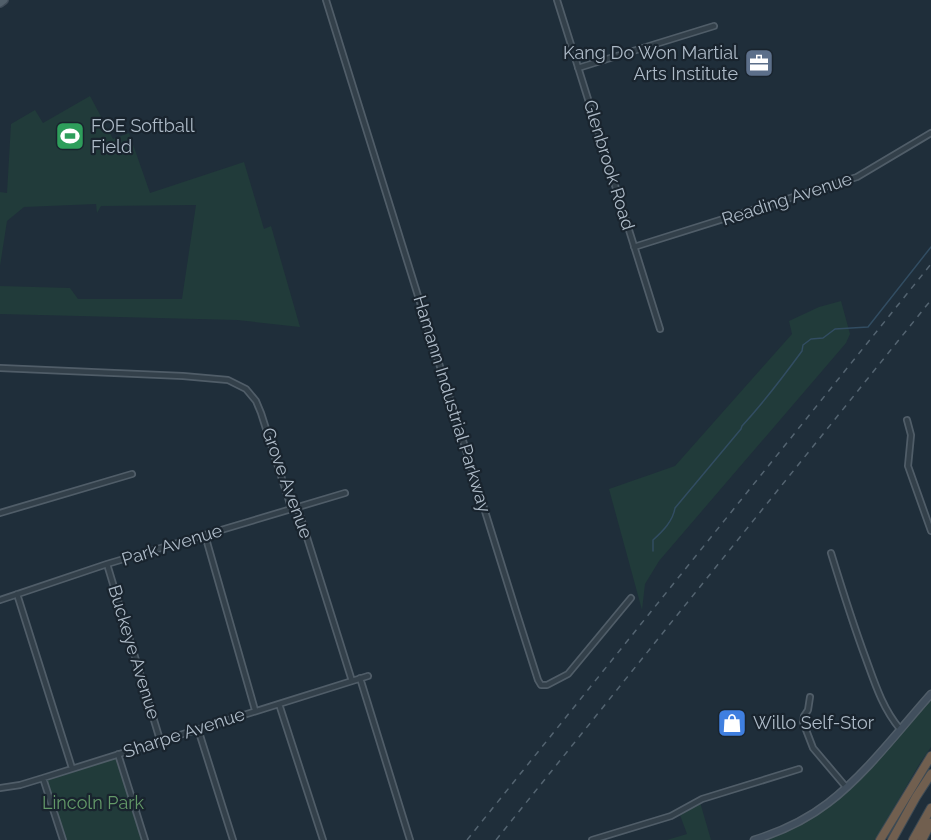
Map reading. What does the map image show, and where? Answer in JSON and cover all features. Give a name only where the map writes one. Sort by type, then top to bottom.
[{"type":"highway","points":[[880,840],[931,756]]},
{"type":"highway","points":[[892,840],[931,774]]},
{"type":"highway","points":[[913,840],[931,808]]},
{"type":"highway","points":[[922,840],[931,823]]},
{"type":"main road","points":[[0,3],[4,0]]},
{"type":"street","name":"Hamann Industrial Parkway","points":[[326,0],[541,685],[547,685],[568,674],[631,598]]},
{"type":"street","name":"Glenbrook Road","points":[[557,0],[660,329]]},
{"type":"street","points":[[578,68],[714,26]]},
{"type":"street","name":"Reading Avenue","points":[[634,247],[857,177],[931,133]]},
{"type":"street","name":"Grove Avenue","points":[[0,368],[183,376],[228,380],[246,389],[256,401],[261,413],[290,504],[299,512],[352,681]]},
{"type":"street","points":[[907,420],[911,435],[908,466],[931,531]]},
{"type":"street","points":[[0,513],[132,474]]},
{"type":"street","name":"Park Avenue","points":[[0,600],[107,564],[345,493]]},
{"type":"street","points":[[205,535],[255,710]]},
{"type":"street","points":[[831,553],[880,698],[889,717],[900,729]]},
{"type":"street","name":"Buckeye Avenue","points":[[107,564],[160,740]]},
{"type":"street","points":[[17,594],[72,768]]},
{"type":"street","name":"Sharpe Avenue","points":[[0,789],[43,778],[368,676]]},
{"type":"street","points":[[360,678],[410,840]]},
{"type":"street","points":[[754,840],[800,821],[828,803],[855,779],[931,694]]},
{"type":"street","points":[[810,697],[803,722],[813,748],[846,787]]},
{"type":"street","points":[[279,704],[322,840]]},
{"type":"street","points":[[198,729],[233,840]]},
{"type":"street","points":[[118,754],[145,840]]},
{"type":"street","points":[[592,840],[671,816],[702,799],[799,769]]},
{"type":"street","points":[[43,778],[63,840]]},
{"type":"green space","points":[[90,96],[113,139],[129,133],[150,193],[244,162],[264,229],[271,226],[300,327],[237,320],[0,314],[0,286],[70,288],[78,299],[182,299],[196,205],[101,206],[97,213],[96,204],[24,207],[7,221],[0,266],[0,192],[7,193],[11,124],[35,110],[43,123]]},
{"type":"green space","points":[[841,301],[850,334],[846,343],[659,561],[645,584],[642,610],[609,489],[675,466],[792,334],[789,321],[819,307]]},
{"type":"green space","points":[[931,700],[931,747],[875,840],[766,840],[805,822],[827,808],[854,785]]},
{"type":"green space","name":"Lincoln Park","points":[[116,758],[142,840],[66,840],[47,780]]},
{"type":"green space","points":[[700,802],[711,840],[667,840],[687,834],[680,815]]},
{"type":"waterway","points":[[653,551],[653,540],[670,521],[675,508],[773,389],[802,351],[803,345],[811,339],[823,338],[835,329],[868,327],[931,247]]},
{"type":"railway","points":[[467,840],[931,264]]},
{"type":"railway","points":[[496,840],[931,300]]},
{"type":"place","name":"Kang Do Won Martial Arts Institute","points":[[759,63]]},
{"type":"place","name":"FOE Softball Field","points":[[70,136]]},
{"type":"place","name":"Willo Self-Stor","points":[[732,723]]}]
